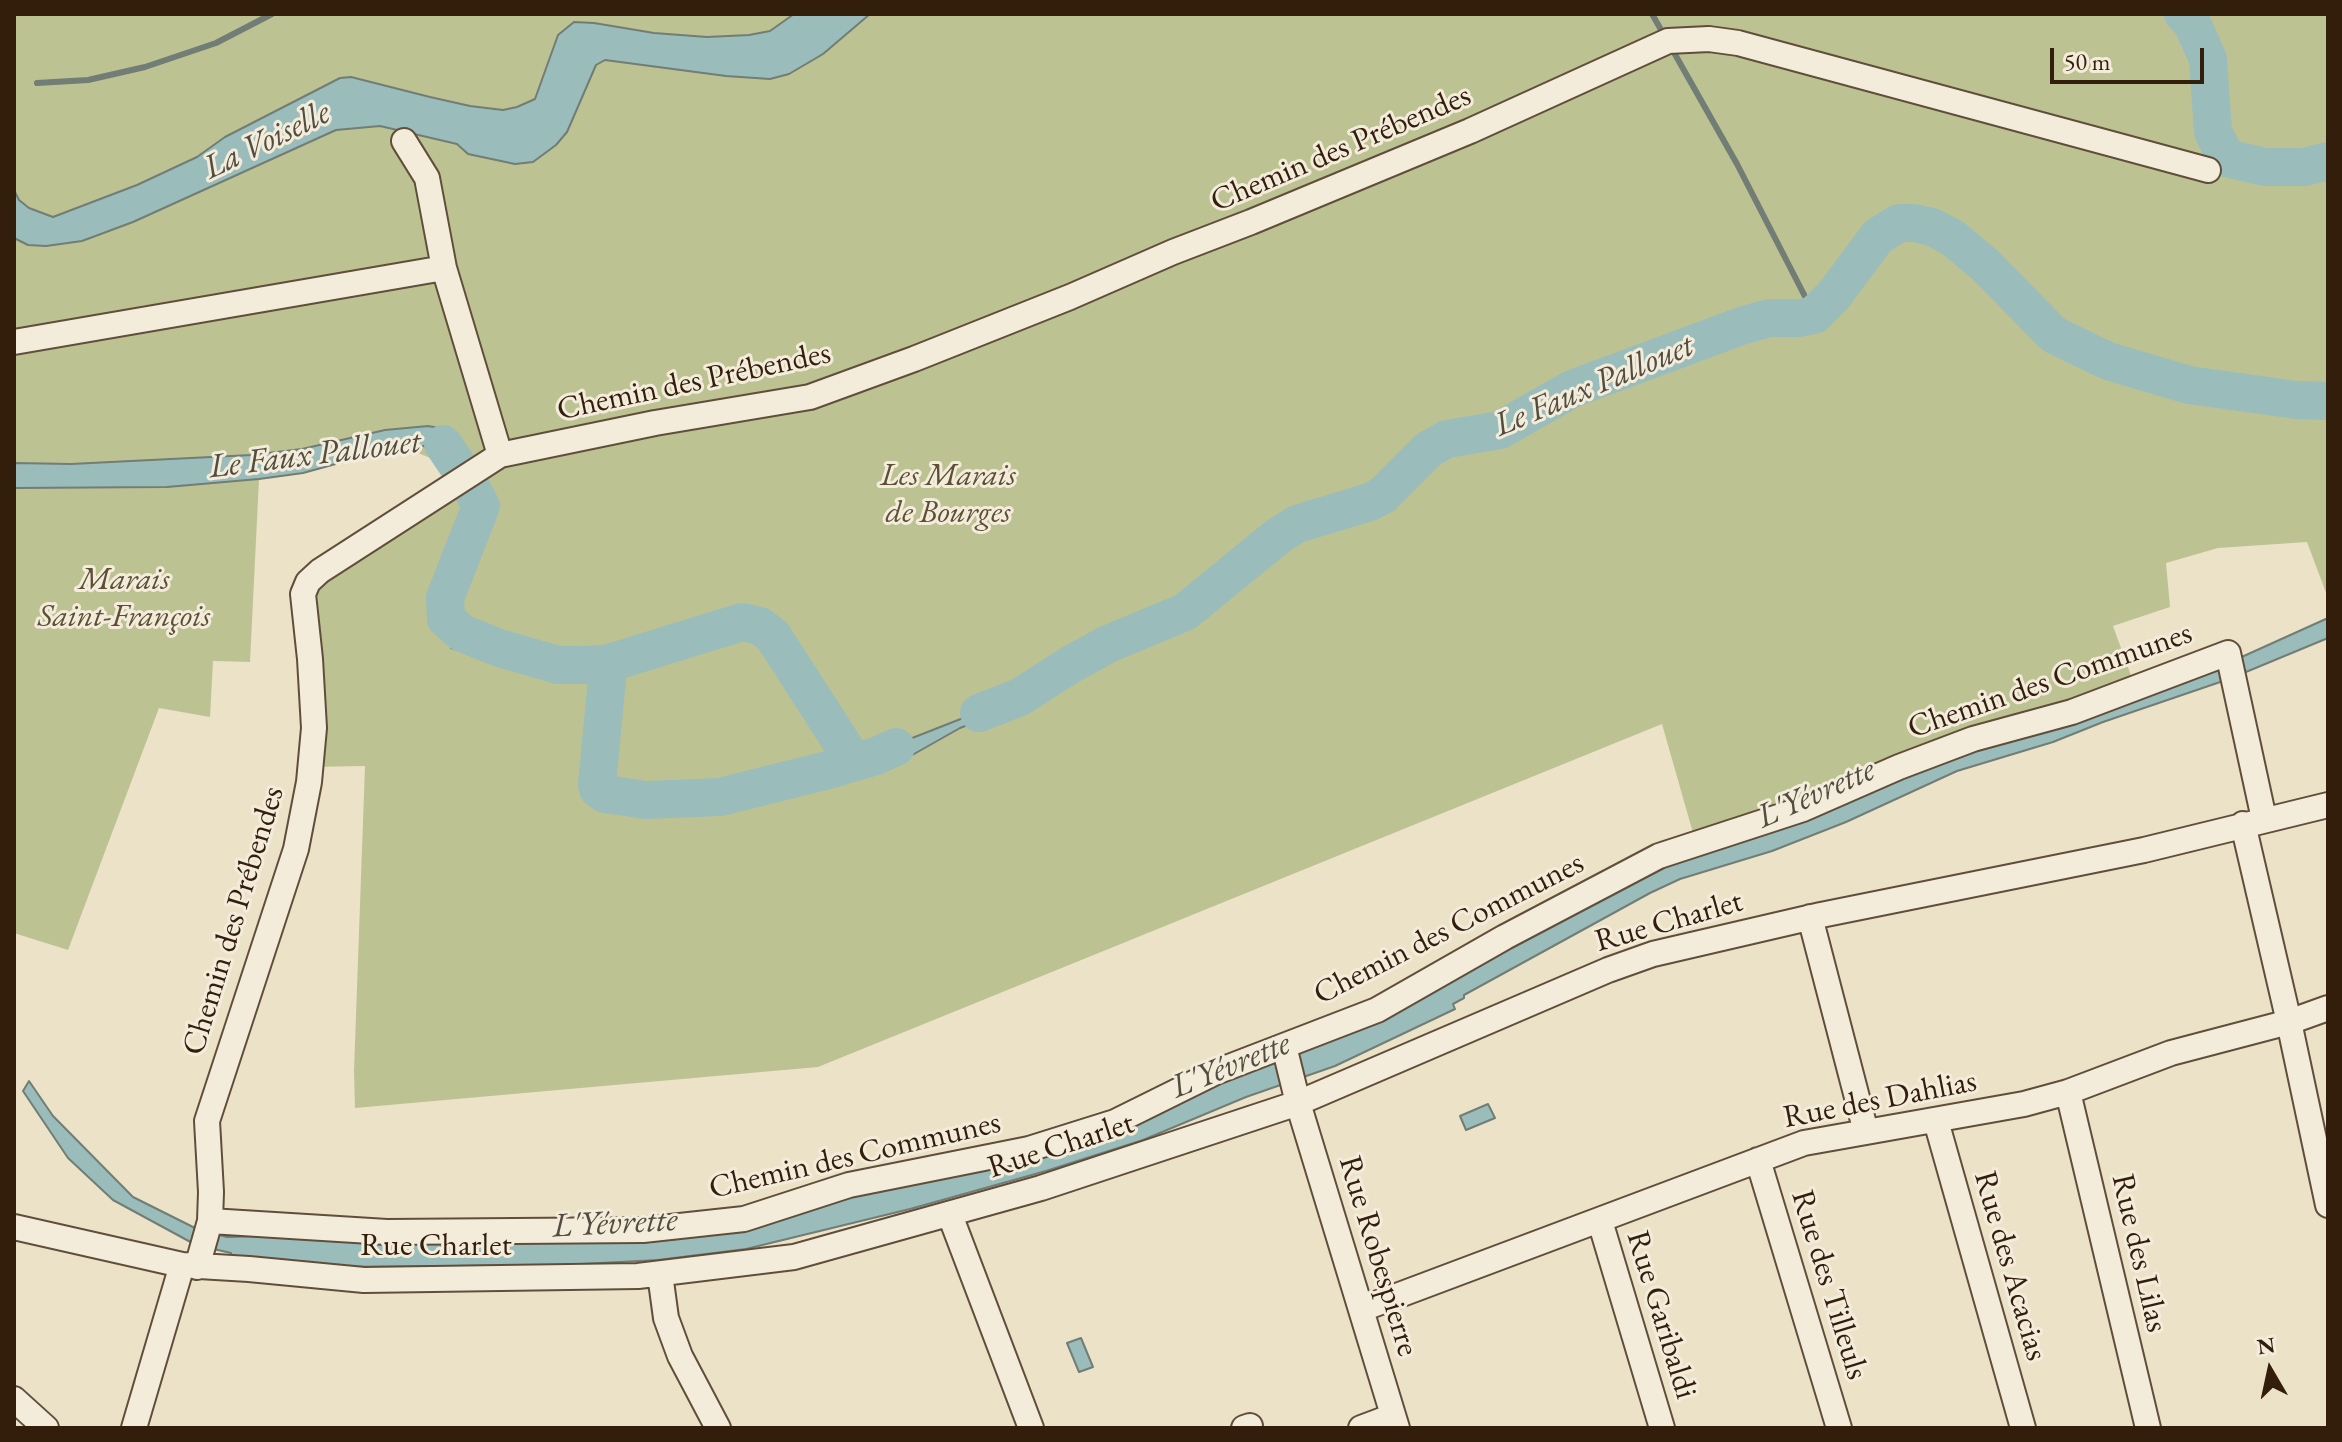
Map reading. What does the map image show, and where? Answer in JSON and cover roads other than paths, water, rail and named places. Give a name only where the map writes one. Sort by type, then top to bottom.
[{"type":"street","name":"Chemin des Prébendes","points":[[134,1428],[209,1223],[211,1192],[207,1121],[292,862],[309,782],[314,728],[303,594],[308,582],[320,571],[490,462],[655,423],[810,397],[1070,297],[1470,131],[1668,41],[1684,38],[1738,43],[2208,170]]},
{"type":"street","points":[[404,141],[427,178],[444,268],[490,462]]},
{"type":"street","points":[[14,342],[444,268]]},
{"type":"street","name":"Chemin des Communes","points":[[209,1223],[387,1232],[643,1230],[744,1219],[849,1185],[1030,1151],[1115,1122],[1216,1072],[1284,1050],[1377,1010],[1505,937],[1659,856],[1803,809],[1973,739],[2231,664],[2253,822]]},
{"type":"street","name":"Rue Charlet","points":[[14,1227],[193,1262],[364,1280],[638,1276],[794,1257],[950,1215],[1296,1095],[1642,958],[1810,917],[2144,850],[2328,805]]},
{"type":"street","points":[[2253,822],[2289,1022],[2328,1205]]},
{"type":"street","points":[[1810,917],[1866,1132]]},
{"type":"street","name":"Rue des Dahlias","points":[[1362,1309],[1804,1143],[2024,1104],[2068,1092],[2171,1053],[2289,1022],[2328,1008]]},
{"type":"street","name":"Rue Robespierre","points":[[1284,1050],[1395,1422]]},
{"type":"street","name":"Rue des Lilas","points":[[2068,1092],[2148,1428]]},
{"type":"street","name":"Rue des Acacias","points":[[1936,1121],[2023,1428]]},
{"type":"street","points":[[1030,1151],[1040,1184]]},
{"type":"street","name":"Rue des Tilleuls","points":[[1758,1160],[1839,1428]]},
{"type":"street","points":[[950,1215],[1031,1428]]},
{"type":"street","name":"Rue Garibaldi","points":[[1600,1221],[1662,1428]]},
{"type":"street","points":[[660,1274],[666,1318],[680,1356],[718,1428]]},
{"type":"street","points":[[14,1399],[46,1428]]},
{"type":"street","points":[[1361,1428],[1395,1422]]},
{"type":"street","points":[[1244,1428],[1250,1428]]},
{"type":"water","points":[[794,14],[870,14],[823,54],[789,74],[770,79],[605,60],[596,65],[567,132],[556,145],[533,162],[515,164],[468,154],[457,144],[380,126],[336,130],[133,222],[82,241],[46,246],[28,245],[14,238],[14,190],[19,200],[29,208],[53,217],[137,185],[197,157],[225,137],[340,78],[351,77],[470,106],[503,110],[535,99],[558,35],[574,22],[707,37],[770,31]]},
{"type":"water","points":[[1812,309],[1819,321],[1756,334],[1579,399],[1504,439],[1447,448],[1423,470],[1398,502],[1382,511],[1301,534],[1199,617],[1126,647],[1075,673],[1043,696],[960,728],[914,754],[863,771],[782,787],[724,803],[689,807],[659,807],[596,799],[589,794],[602,678],[568,674],[451,648],[457,634],[554,665],[606,665],[597,792],[645,801],[712,800],[846,764],[1037,689],[1107,644],[1196,608],[1289,527],[1378,500],[1437,442],[1499,429],[1577,386],[1727,334]]},
{"type":"water","points":[[428,426],[439,428],[464,451],[477,469],[460,481],[436,449],[401,446],[303,473],[259,479],[167,487],[14,488],[14,463],[71,464],[251,455],[302,449],[385,430]]},
{"type":"water","points":[[2328,618],[2328,638],[2229,679],[2053,742],[1957,771],[1846,822],[1772,851],[1680,879],[1464,995],[1453,1004],[1455,1009],[1335,1066],[1246,1097],[1143,1140],[1046,1171],[910,1209],[746,1249],[658,1260],[562,1265],[344,1267],[232,1257],[231,1253],[196,1245],[113,1200],[68,1158],[23,1091],[29,1081],[53,1116],[133,1197],[197,1229],[227,1237],[261,1236],[362,1243],[643,1240],[727,1230],[1323,1044],[1418,1000],[1660,867],[1804,820],[1874,786],[2235,660]]},
{"type":"water","points":[[1488,1104],[1495,1118],[1466,1130],[1460,1116]]},
{"type":"water","points":[[1081,1338],[1093,1367],[1079,1372],[1067,1343]]},
{"type":"waterway","points":[[37,83],[88,80],[145,67],[216,43],[272,14]]},
{"type":"waterway","points":[[1652,14],[1664,35]]},
{"type":"waterway","name":"La Voiselle","points":[[2183,14],[2192,23],[2208,59],[2213,132],[2226,158],[2265,167],[2304,167],[2328,161]]},
{"type":"waterway","points":[[1672,49],[1737,164],[1814,314]]},
{"type":"waterway","name":"Le Faux Pallouet","points":[[979,713],[1020,697],[1108,644],[1185,612],[1278,536],[1297,524],[1370,502],[1383,495],[1429,449],[1447,439],[1500,430],[1572,389],[1741,326],[1769,318],[1814,315],[1834,295],[1878,236],[1899,223],[1932,227],[1953,238],[1985,265],[2054,335],[2108,361],[2189,385],[2296,400],[2328,401]]},
{"type":"waterway","name":"Le Faux Pallouet","points":[[443,444],[481,506],[445,598],[446,619],[462,633],[499,648],[558,665],[580,665],[606,664],[742,622],[760,626],[773,636],[854,762]]},
{"type":"waterway","name":"Le Faux Pallouet","points":[[606,664],[597,784],[605,794],[646,800],[720,797],[832,769],[896,747]]},
{"type":"park label","name":"Les Marais de Bourges","points":[[948,494]]},
{"type":"park label","name":"Marais Saint-François","points":[[124,598]]},
{"type":"water label","name":"L'Yévrette","points":[[1816,794]]},
{"type":"water label","name":"L'Yévrette","points":[[1231,1066]]},
{"type":"water label","name":"L'Yévrette","points":[[615,1224]]}]
